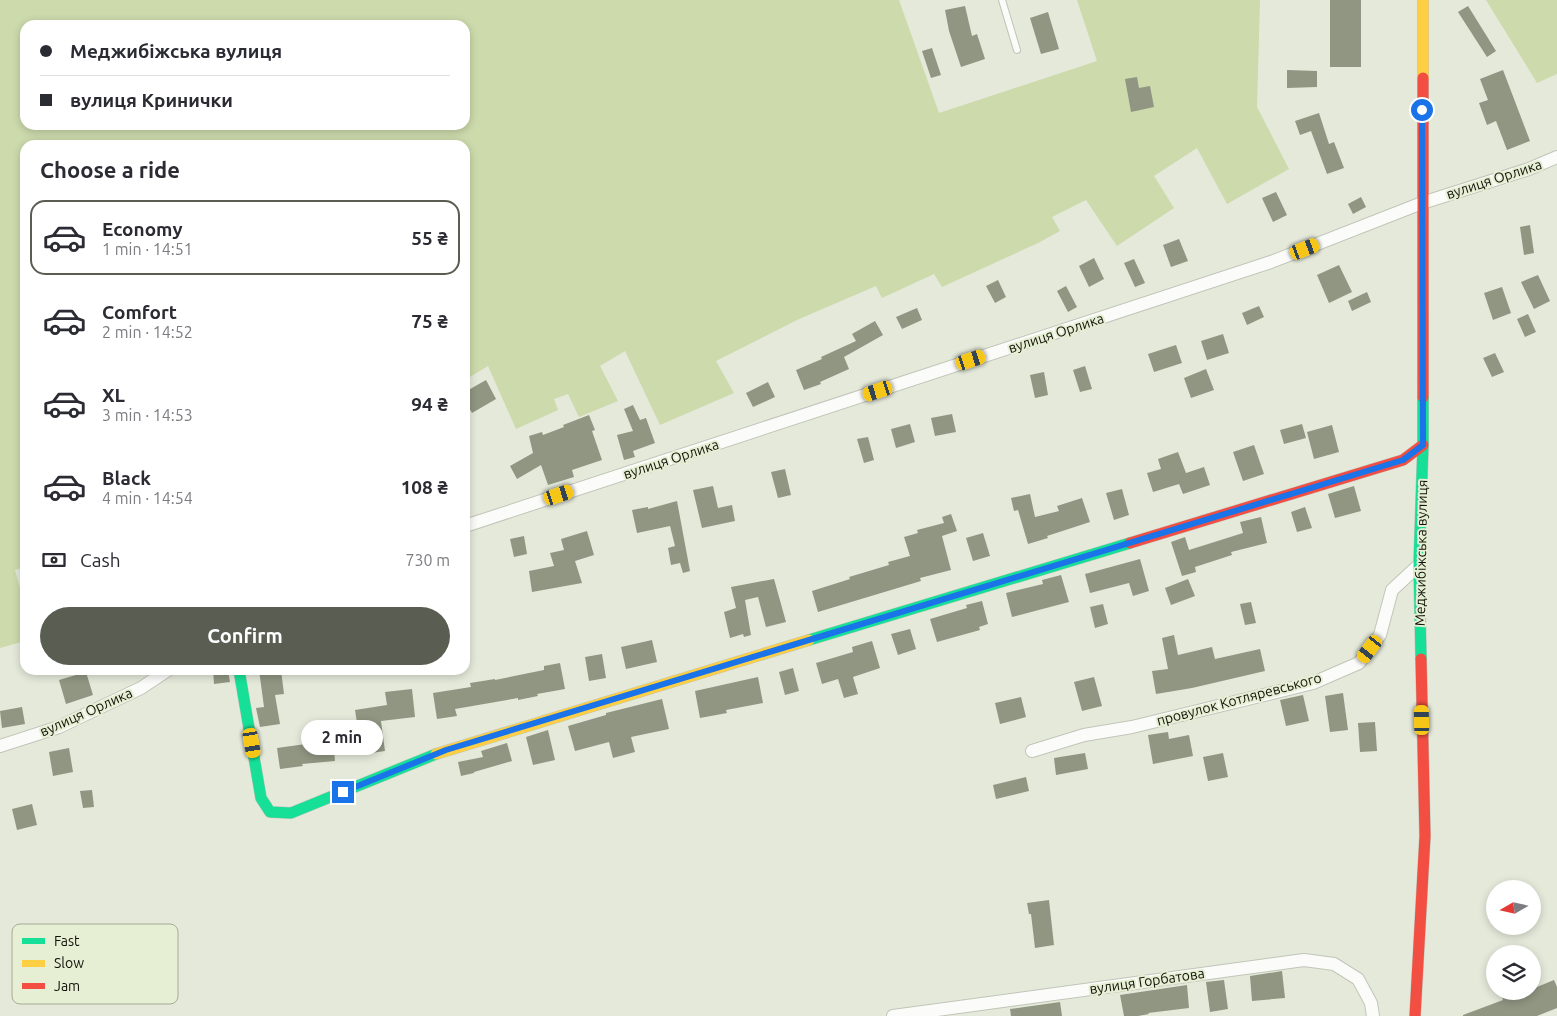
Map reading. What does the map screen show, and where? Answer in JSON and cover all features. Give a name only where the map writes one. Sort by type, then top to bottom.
[{"type":"street","name":"Меджибіжська вулиця","points":[[1415,1016],[1424,836],[1419,565],[1423,445],[1423,0]]},
{"type":"street","name":"вулиця Орлика","points":[[470,524],[1271,262],[1422,203],[1529,169],[1557,157]]},
{"type":"street","points":[[240,675],[261,798],[270,812],[291,813],[446,750],[1403,460],[1423,445]]},
{"type":"street","name":"провулок Котляревського","points":[[1032,751],[1084,735],[1132,726],[1312,683],[1359,663],[1380,635],[1392,590],[1419,565]]},
{"type":"street","name":"вулиця Орлика","points":[[0,746],[59,727],[140,688],[160,675]]},
{"type":"street","name":"вулиця Горбатова","points":[[893,1016],[1304,960],[1334,964],[1358,979],[1370,1003],[1373,1016]]},
{"type":"lane","points":[[1002,0],[1017,50]]},
{"type":"green space","points":[[0,0],[899,0],[939,113],[1097,61],[1077,0],[1260,0],[1257,107],[1289,169],[1227,204],[1197,148],[1154,176],[1174,208],[1117,246],[1086,200],[1052,217],[1060,231],[942,287],[934,274],[882,298],[876,286],[797,320],[716,361],[734,393],[660,425],[625,351],[600,366],[618,401],[579,417],[568,394],[554,399],[558,410],[516,429],[488,366],[470,377],[470,140],[20,140],[20,568],[15,570],[20,588],[20,642],[0,648]]},
{"type":"green space","points":[[1486,0],[1557,0],[1557,74],[1537,83]]},
{"type":"building","points":[[1330,0],[1361,0],[1361,67],[1330,67]]},
{"type":"building","points":[[965,6],[972,36],[977,34],[985,59],[961,67],[949,31],[945,10]]},
{"type":"building","points":[[1468,6],[1496,51],[1487,57],[1458,12]]},
{"type":"building","points":[[1048,12],[1059,49],[1041,54],[1030,18]]},
{"type":"building","points":[[932,48],[941,75],[931,78],[922,51]]},
{"type":"building","points":[[1287,70],[1317,71],[1317,87],[1287,88]]},
{"type":"building","points":[[1503,70],[1530,141],[1507,150],[1496,121],[1487,125],[1479,103],[1488,100],[1480,79]]},
{"type":"building","points":[[1137,77],[1139,88],[1150,86],[1154,107],[1131,112],[1125,79]]},
{"type":"building","points":[[1319,113],[1329,144],[1334,142],[1344,168],[1327,174],[1311,131],[1300,135],[1295,121]]},
{"type":"building","points":[[1276,192],[1287,215],[1273,222],[1262,198]]},
{"type":"building","points":[[1361,197],[1366,207],[1353,214],[1348,204]]},
{"type":"building","points":[[1530,225],[1534,253],[1524,255],[1520,227]]},
{"type":"building","points":[[1179,239],[1188,261],[1171,267],[1163,245]]},
{"type":"building","points":[[1094,258],[1104,279],[1089,287],[1079,266]]},
{"type":"building","points":[[1134,259],[1145,283],[1135,287],[1124,263]]},
{"type":"building","points":[[1339,265],[1352,292],[1329,303],[1317,275]]},
{"type":"building","points":[[1538,275],[1550,301],[1534,309],[1521,282]]},
{"type":"building","points":[[998,280],[1006,297],[995,303],[986,286]]},
{"type":"building","points":[[1066,286],[1077,307],[1068,312],[1057,291]]},
{"type":"building","points":[[1502,287],[1511,313],[1493,320],[1484,293]]},
{"type":"building","points":[[1367,292],[1371,302],[1352,311],[1348,301]]},
{"type":"building","points":[[1259,306],[1264,317],[1247,325],[1242,313]]},
{"type":"building","points":[[917,308],[922,320],[902,329],[896,317]]},
{"type":"building","points":[[1528,314],[1536,332],[1525,337],[1517,319]]},
{"type":"building","points":[[875,321],[883,335],[844,357],[849,369],[820,382],[821,384],[804,390],[796,370],[856,341],[852,334]]},
{"type":"building","points":[[1223,334],[1229,353],[1207,360],[1201,341]]},
{"type":"building","points":[[1176,345],[1182,363],[1154,372],[1148,354]]},
{"type":"building","points":[[1495,353],[1504,372],[1492,377],[1483,358]]},
{"type":"building","points":[[1085,366],[1092,389],[1080,392],[1073,370]]},
{"type":"building","points":[[1206,369],[1214,390],[1191,398],[1184,378]]},
{"type":"building","points":[[1044,372],[1048,395],[1035,398],[1030,375]]},
{"type":"building","points":[[486,380],[496,399],[472,413],[470,410],[470,389]]},
{"type":"building","points":[[768,382],[775,397],[753,407],[746,393]]},
{"type":"building","points":[[633,405],[640,420],[646,418],[655,443],[633,451],[635,457],[624,460],[617,435],[633,431],[624,409]]},
{"type":"building","points":[[952,414],[956,432],[935,436],[931,418]]},
{"type":"building","points":[[589,415],[595,430],[592,431],[602,460],[572,470],[574,477],[548,485],[541,465],[517,479],[510,466],[533,453],[529,436],[542,432],[543,435]]},
{"type":"building","points":[[910,424],[915,442],[896,448],[891,429]]},
{"type":"building","points":[[1302,424],[1306,438],[1284,444],[1280,430]]},
{"type":"building","points":[[1332,425],[1339,452],[1314,459],[1307,432]]},
{"type":"building","points":[[868,437],[874,460],[864,463],[857,439]]},
{"type":"building","points":[[1254,445],[1264,474],[1243,481],[1233,452]]},
{"type":"building","points":[[1178,452],[1186,473],[1204,467],[1210,485],[1183,494],[1179,484],[1153,492],[1147,473],[1161,469],[1158,459]]},
{"type":"building","points":[[785,469],[791,495],[778,498],[771,472]]},
{"type":"building","points":[[713,486],[718,508],[732,505],[735,521],[702,528],[693,490]]},
{"type":"building","points":[[1354,486],[1361,511],[1335,518],[1328,494]]},
{"type":"building","points":[[1122,489],[1129,515],[1114,520],[1106,493]]},
{"type":"building","points":[[1030,494],[1035,517],[1059,511],[1057,506],[1082,498],[1090,522],[1028,544],[1018,510],[1014,511],[1011,498]]},
{"type":"building","points":[[677,501],[690,571],[683,573],[680,563],[671,565],[668,548],[675,546],[670,526],[637,533],[632,510],[648,507],[648,509]]},
{"type":"building","points":[[1305,507],[1312,528],[1297,532],[1291,512]]},
{"type":"building","points":[[951,514],[957,531],[942,536],[951,570],[920,578],[921,581],[818,612],[812,591],[889,565],[888,562],[910,556],[904,537],[918,533],[917,530],[944,523],[942,517]]},
{"type":"building","points":[[1261,517],[1267,543],[1231,552],[1232,555],[1195,567],[1196,572],[1182,576],[1171,542],[1185,537],[1189,550],[1243,533],[1240,522]]},
{"type":"building","points":[[587,531],[594,555],[575,561],[582,583],[532,592],[529,571],[554,566],[550,553],[564,550],[561,539]]},
{"type":"building","points":[[983,533],[990,556],[973,561],[966,538]]},
{"type":"building","points":[[524,536],[527,554],[514,557],[510,539]]},
{"type":"building","points":[[1140,559],[1149,591],[1133,596],[1129,583],[1090,593],[1085,574]]},
{"type":"building","points":[[1061,575],[1069,602],[1012,617],[1006,593],[1043,584],[1042,580]]},
{"type":"building","points":[[774,579],[786,622],[766,627],[758,597],[745,600],[751,635],[744,637],[743,634],[730,638],[724,612],[736,608],[731,587]]},
{"type":"building","points":[[1188,579],[1195,596],[1171,605],[1165,588]]},
{"type":"building","points":[[982,601],[988,624],[979,627],[980,630],[937,642],[930,619],[967,608],[966,605]]},
{"type":"building","points":[[1251,602],[1256,623],[1245,625],[1240,604]]},
{"type":"building","points":[[1103,604],[1108,624],[1095,628],[1090,607]]},
{"type":"building","points":[[910,629],[916,649],[898,655],[891,634]]},
{"type":"building","points":[[1174,635],[1178,655],[1212,647],[1215,659],[1260,649],[1265,671],[1192,688],[1156,694],[1152,671],[1168,669],[1162,638]]},
{"type":"building","points":[[652,640],[657,662],[626,669],[621,647]]},
{"type":"building","points":[[872,641],[880,668],[853,677],[858,694],[844,698],[838,679],[822,684],[816,663],[853,652],[852,647]]},
{"type":"building","points":[[602,654],[606,678],[589,681],[585,657]]},
{"type":"building","points":[[560,663],[565,689],[537,694],[538,696],[518,700],[518,698],[455,709],[457,716],[437,719],[433,693],[471,687],[470,683],[544,670],[544,666]]},
{"type":"building","points":[[793,668],[799,691],[785,695],[779,672]]},
{"type":"building","points":[[76,675],[87,675],[93,695],[66,704],[59,680]]},
{"type":"building","points":[[213,675],[229,675],[230,682],[214,684]]},
{"type":"building","points":[[260,675],[282,675],[284,694],[275,695],[280,724],[260,727],[256,708],[264,707]]},
{"type":"building","points":[[758,677],[763,703],[726,710],[727,713],[700,718],[695,691]]},
{"type":"building","points":[[1094,677],[1102,706],[1082,711],[1074,682]]},
{"type":"building","points":[[412,689],[415,717],[381,721],[385,751],[358,755],[354,730],[358,729],[355,710],[387,705],[385,692]]},
{"type":"building","points":[[1343,693],[1348,730],[1330,732],[1325,696]]},
{"type":"building","points":[[1303,695],[1309,721],[1286,726],[1280,700]]},
{"type":"building","points":[[1021,697],[1026,717],[1000,724],[995,703]]},
{"type":"building","points":[[662,699],[669,729],[631,737],[635,752],[613,758],[609,742],[575,751],[568,726],[606,715],[606,713]]},
{"type":"building","points":[[22,707],[25,724],[2,728],[0,711]]},
{"type":"building","points":[[1375,722],[1377,751],[1360,752],[1358,723]]},
{"type":"building","points":[[548,730],[555,760],[533,765],[526,737]]},
{"type":"building","points":[[1168,732],[1169,739],[1189,735],[1193,756],[1153,764],[1148,735]]},
{"type":"building","points":[[333,737],[335,761],[302,764],[303,766],[280,769],[277,748],[313,743],[313,738]]},
{"type":"building","points":[[507,743],[512,761],[461,776],[458,762],[483,757],[481,751]]},
{"type":"building","points":[[69,748],[73,772],[53,776],[49,752]]},
{"type":"building","points":[[1085,753],[1088,769],[1056,775],[1054,758]]},
{"type":"building","points":[[1223,753],[1228,777],[1208,781],[1203,757]]},
{"type":"building","points":[[1026,777],[1029,791],[996,799],[993,785]]},
{"type":"building","points":[[92,790],[94,807],[83,808],[80,791]]},
{"type":"building","points":[[32,804],[37,825],[17,830],[12,809]]},
{"type":"building","points":[[1049,900],[1054,945],[1035,948],[1031,914],[1029,914],[1027,903]]},
{"type":"building","points":[[1282,971],[1285,998],[1252,1001],[1250,976]]},
{"type":"building","points":[[1224,980],[1228,1009],[1210,1012],[1206,982]]},
{"type":"building","points":[[1554,980],[1557,987],[1557,1008],[1537,1016],[1463,1016],[1503,1000],[1541,1000],[1541,985]]},
{"type":"building","points":[[1187,985],[1189,1008],[1138,1016],[1124,1016],[1120,995]]},
{"type":"building","points":[[1060,1002],[1062,1016],[1011,1016],[1010,1009]]},
{"type":"traffic: fast","points":[[1421,659],[1419,565],[1423,397]]},
{"type":"traffic: fast","points":[[809,640],[1130,543]]},
{"type":"traffic: fast","points":[[240,675],[261,798],[270,812],[291,813],[436,754]]},
{"type":"traffic: slow","points":[[1423,0],[1423,78]]},
{"type":"traffic: slow","points":[[436,754],[809,640]]},
{"type":"traffic: jam","points":[[1423,78],[1423,397]]},
{"type":"traffic: jam","points":[[1130,543],[1403,460],[1423,445]]},
{"type":"traffic: jam","points":[[1415,1016],[1425,836],[1421,659]]},
{"type":"route","points":[[343,792],[446,750],[1403,460],[1423,445],[1422,110]]}]
